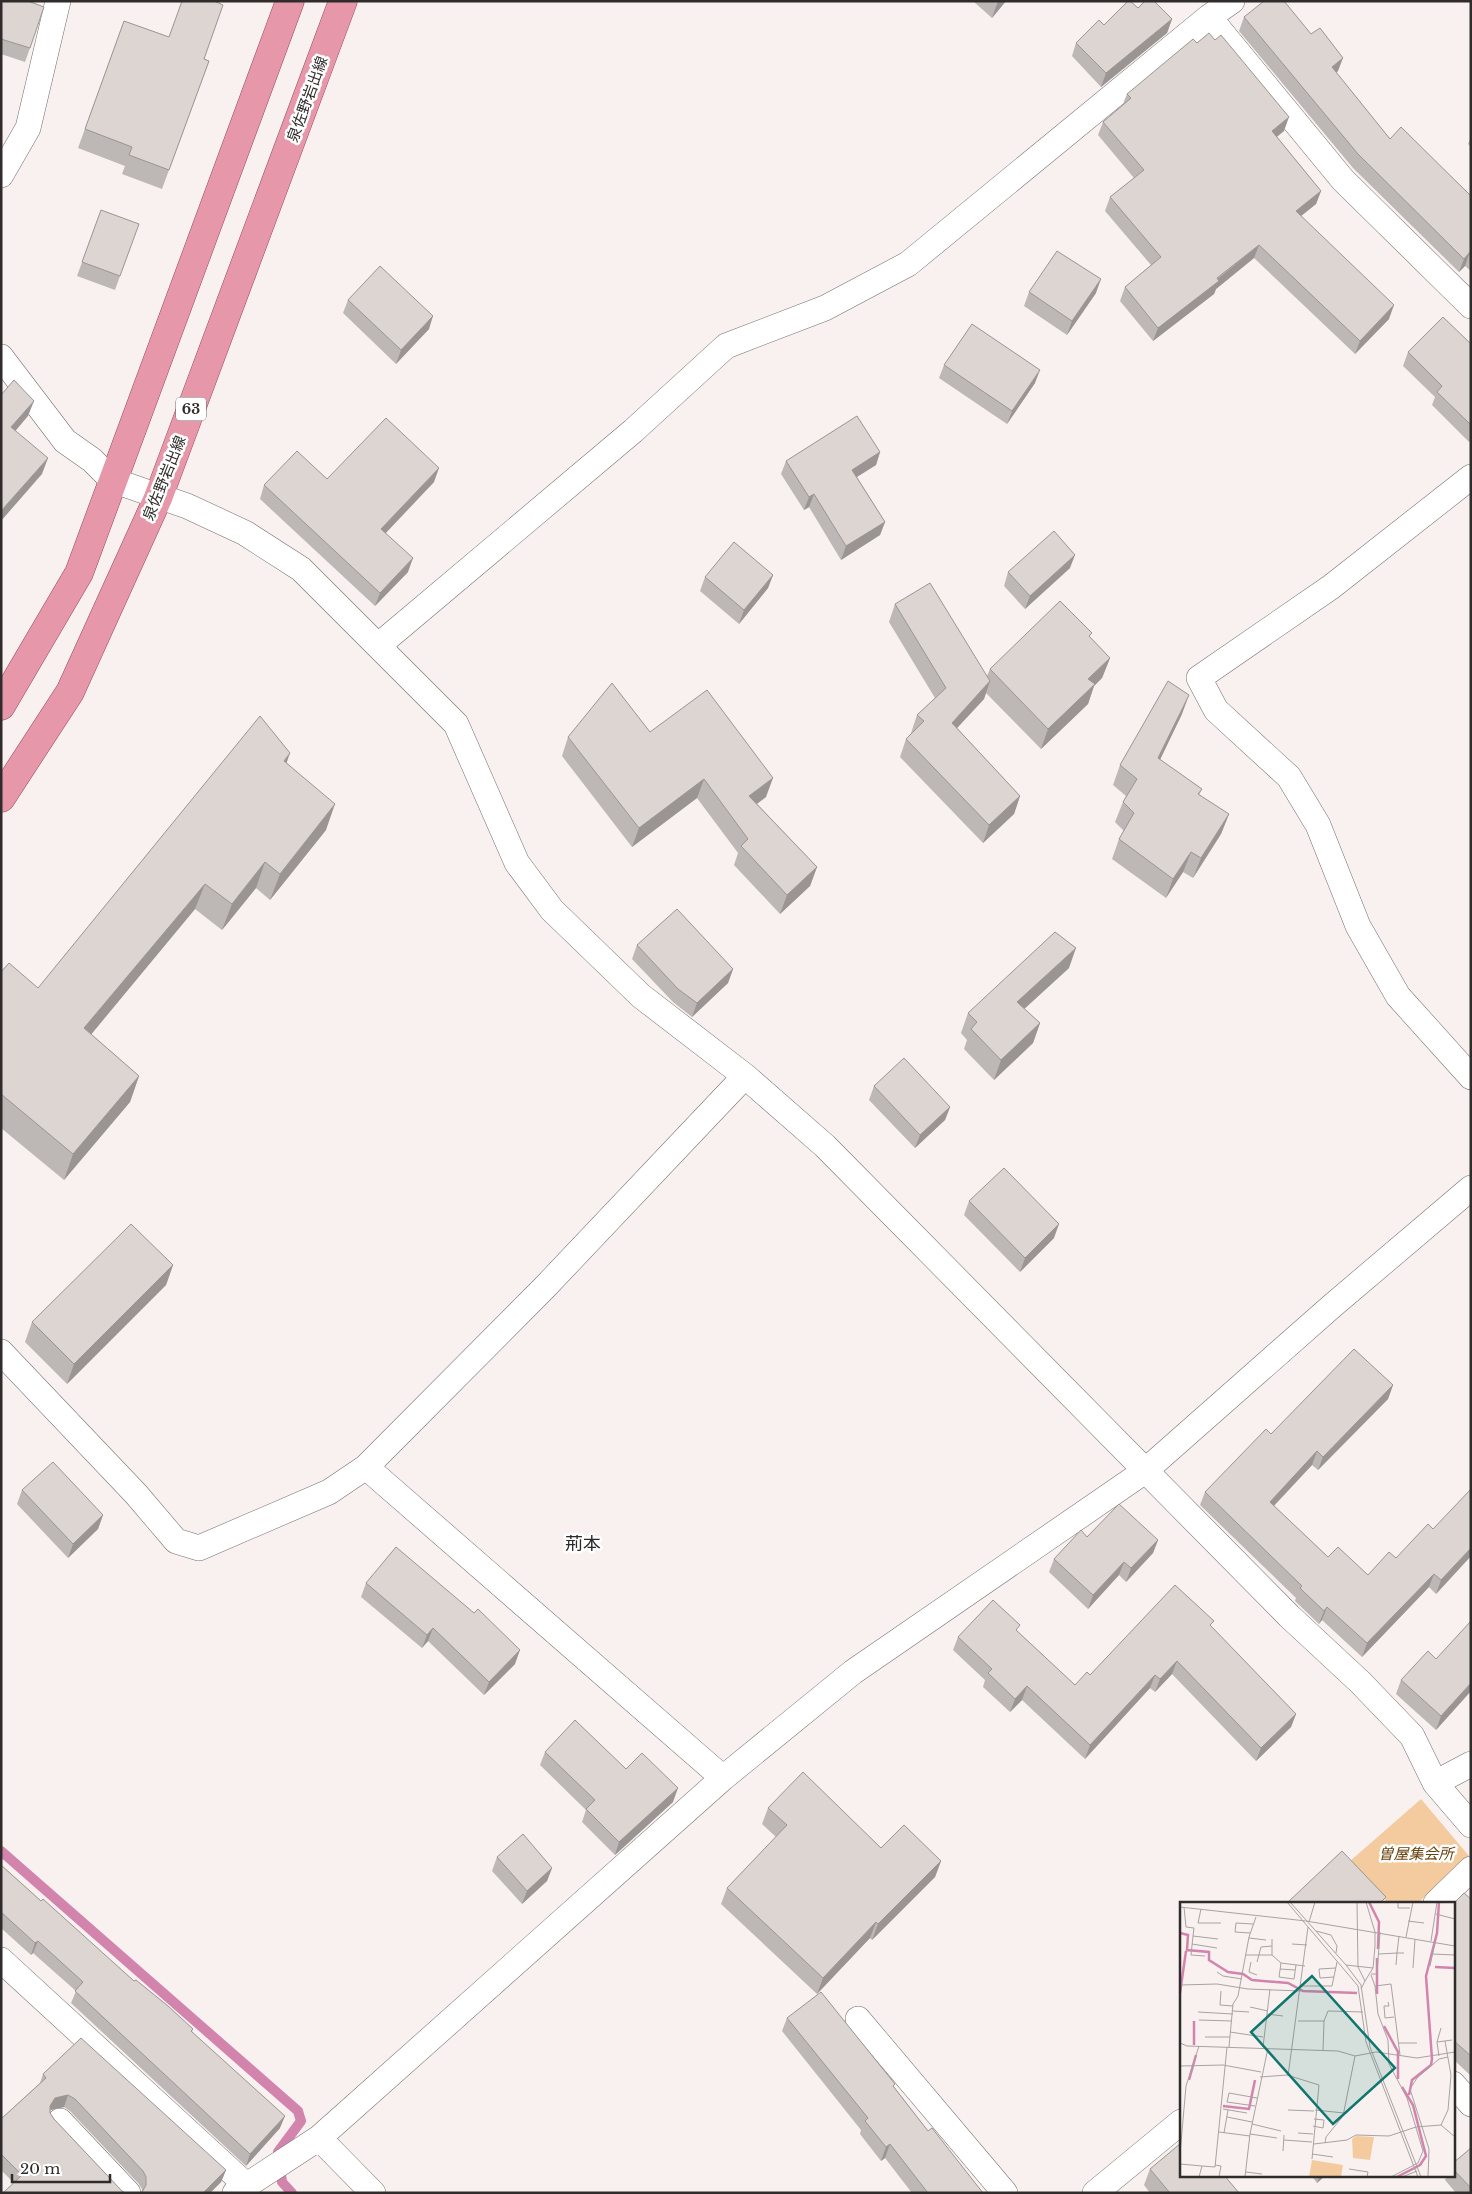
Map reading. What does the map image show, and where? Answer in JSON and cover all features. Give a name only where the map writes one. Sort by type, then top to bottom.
[{"type":"main road","points":[[1,706],[79,573],[290,1]]},
{"type":"main road","name":"泉佐野岩出線","points":[[1,798],[70,692],[158,498],[343,1]]},
{"type":"street","points":[[1,175],[28,128],[58,1]]},
{"type":"street","points":[[379,644],[633,431],[726,346],[825,308],[908,264],[1209,17],[1232,1]]},
{"type":"street","points":[[1209,17],[1343,180],[1471,306]]},
{"type":"street","points":[[1,357],[65,441],[92,460],[112,480],[158,498],[187,506],[245,533],[301,569],[379,644],[456,724],[517,863],[552,910],[641,996],[745,1076],[825,1146],[1145,1472],[1289,1616],[1360,1682],[1412,1736],[1435,1783],[1471,1825]]},
{"type":"street","points":[[1471,477],[1331,587],[1199,678],[1216,710],[1289,777],[1318,825],[1358,926],[1398,996],[1471,1077]]},
{"type":"street","points":[[1,1352],[136,1494],[176,1541],[199,1548],[329,1492],[366,1468],[546,1287],[745,1076]]},
{"type":"street","points":[[1,1960],[249,2183],[318,2138],[723,1778],[853,1672],[1145,1472],[1332,1306],[1471,1188]]},
{"type":"street","points":[[366,1468],[723,1778]]},
{"type":"street","points":[[1435,1783],[1471,1764]]},
{"type":"street","points":[[1437,1902],[1471,1869]]},
{"type":"street","points":[[858,2019],[1005,2193]]},
{"type":"street","points":[[1454,2085],[1471,2104]]},
{"type":"street","points":[[60,2121],[128,2193]]},
{"type":"street","points":[[1095,2193],[1180,2123]]},
{"type":"street","points":[[318,2138],[373,2193]]},
{"type":"green space","name":"曽屋集会所","points":[[1421,1799],[1469,1856],[1419,1902],[1387,1902],[1349,1862]]},
{"type":"building","points":[[1,1],[28,1],[44,7],[30,48],[1,39]]},
{"type":"building","points":[[182,1],[214,1],[223,5],[204,59],[209,61],[169,170],[129,155],[132,147],[85,129],[124,21],[169,37]]},
{"type":"building","points":[[1128,1],[1138,8],[1145,1],[1154,1],[1172,19],[1106,73],[1076,43],[1099,20],[1104,25]]},
{"type":"building","points":[[1264,1],[1284,1],[1311,34],[1320,28],[1343,58],[1332,67],[1390,139],[1401,127],[1471,196],[1471,253],[1464,259],[1358,154],[1244,17]]},
{"type":"building","points":[[1209,33],[1215,40],[1221,35],[1289,117],[1272,131],[1321,191],[1296,211],[1394,305],[1360,341],[1259,245],[1217,278],[1219,281],[1158,328],[1125,287],[1161,257],[1110,197],[1144,170],[1103,122],[1131,98],[1127,94],[1193,39],[1197,43]]},
{"type":"building","points":[[101,210],[139,224],[120,276],[82,262]]},
{"type":"building","points":[[1057,251],[1101,279],[1072,321],[1029,292]]},
{"type":"building","points":[[380,266],[433,316],[401,350],[348,300]]},
{"type":"building","points":[[1443,317],[1471,344],[1471,425],[1437,392],[1442,386],[1408,352]]},
{"type":"building","points":[[972,324],[1040,370],[1012,411],[944,365]]},
{"type":"building","points":[[14,380],[34,401],[11,427],[48,458],[1,511],[1,395]]},
{"type":"building","points":[[857,416],[880,452],[852,470],[885,522],[846,546],[814,494],[809,497],[786,461]]},
{"type":"building","points":[[386,418],[439,468],[381,529],[413,558],[380,593],[264,485],[297,451],[327,479]]},
{"type":"building","points":[[1054,531],[1075,555],[1030,596],[1008,572]]},
{"type":"building","points":[[734,542],[773,575],[744,610],[705,577]]},
{"type":"building","points":[[930,583],[990,681],[952,723],[1020,796],[989,825],[906,739],[924,721],[917,715],[946,688],[895,604]]},
{"type":"building","points":[[1060,601],[1092,633],[1089,636],[1110,658],[1088,679],[1095,684],[1048,729],[990,669]]},
{"type":"building","points":[[1168,681],[1189,695],[1158,758],[1202,789],[1198,794],[1229,814],[1201,858],[1191,852],[1173,879],[1119,839],[1134,813],[1123,802],[1137,779],[1120,765]]},
{"type":"building","points":[[612,683],[650,732],[707,690],[773,778],[749,796],[817,867],[787,895],[741,846],[748,839],[704,779],[639,828],[568,737]]},
{"type":"building","points":[[260,716],[290,753],[284,761],[335,804],[280,874],[265,862],[232,904],[205,884],[84,1028],[139,1076],[73,1154],[1,1094],[1,972],[9,963],[38,988]]},
{"type":"building","points":[[677,909],[733,969],[697,1003],[678,989],[637,945]]},
{"type":"building","points":[[1055,932],[1076,948],[1017,1002],[1040,1023],[1001,1060],[971,1029],[977,1022],[968,1013]]},
{"type":"building","points":[[904,1058],[950,1107],[920,1135],[874,1086]]},
{"type":"building","points":[[1004,1168],[1059,1224],[1025,1258],[969,1201]]},
{"type":"building","points":[[131,1224],[173,1265],[74,1364],[32,1322]]},
{"type":"building","points":[[1354,1349],[1393,1385],[1323,1457],[1317,1451],[1270,1502],[1328,1557],[1338,1547],[1368,1575],[1389,1552],[1396,1558],[1428,1524],[1433,1529],[1471,1489],[1471,1548],[1441,1580],[1434,1574],[1367,1643],[1327,1607],[1324,1611],[1300,1588],[1302,1586],[1205,1492],[1266,1429],[1271,1434]]},
{"type":"building","points":[[53,1462],[103,1515],[73,1544],[22,1490]]},
{"type":"building","points":[[1119,1504],[1158,1540],[1131,1568],[1124,1562],[1093,1595],[1054,1559],[1081,1530],[1087,1537]]},
{"type":"building","points":[[396,1547],[474,1613],[478,1609],[520,1650],[489,1682],[433,1628],[427,1635],[366,1583]]},
{"type":"building","points":[[1175,1585],[1214,1621],[1210,1625],[1296,1714],[1261,1748],[1177,1661],[1160,1679],[1155,1675],[1090,1745],[1027,1686],[1015,1699],[988,1673],[992,1669],[958,1637],[993,1600],[1020,1625],[1016,1630],[1075,1685],[1087,1672],[1090,1675]]},
{"type":"building","points":[[1471,1621],[1471,1683],[1441,1716],[1401,1680],[1428,1651],[1436,1659]]},
{"type":"building","points":[[575,1720],[626,1769],[642,1753],[678,1788],[619,1842],[586,1809],[595,1800],[545,1752]]},
{"type":"building","points":[[803,1772],[881,1848],[904,1825],[941,1861],[878,1924],[876,1922],[823,1978],[727,1888],[787,1825],[768,1808]]},
{"type":"building","points":[[523,1834],[552,1868],[527,1891],[497,1857]]},
{"type":"building","points":[[1342,1851],[1386,1897],[1381,1902],[1288,1902]]},
{"type":"building","points":[[1,1865],[41,1901],[43,1899],[134,1981],[136,1980],[168,2006],[193,2029],[191,2031],[285,2116],[250,2154],[75,1991],[83,1982],[38,1941],[35,1943],[1,1912]]},
{"type":"building","points":[[1464,1893],[1471,1899],[1471,2056],[1454,2041],[1454,1903]]},
{"type":"building","points":[[821,1992],[895,2084],[893,2086],[928,2131],[932,2128],[983,2193],[928,2193],[890,2144],[886,2147],[865,2121],[868,2118],[787,2018]]},
{"type":"building","points":[[81,2038],[226,2170],[203,2193],[138,2193],[142,2192],[146,2185],[146,2177],[143,2171],[75,2099],[68,2095],[55,2098],[50,2106],[50,2113],[125,2193],[3,2193],[22,2175],[1,2154],[1,2119],[46,2078],[43,2074]]},
{"type":"building","points":[[1180,2144],[1180,2176],[1225,2176],[1239,2193],[1170,2193],[1150,2169]]},
{"type":"building","points":[[1471,2148],[1471,2188],[1454,2170],[1454,2162]]},
{"type":"waterway","points":[[1,1851],[298,2111],[301,2121],[278,2152],[282,2182],[292,2193]]},
{"type":"district","name":"荊本","points":[[583,1544]]}]
